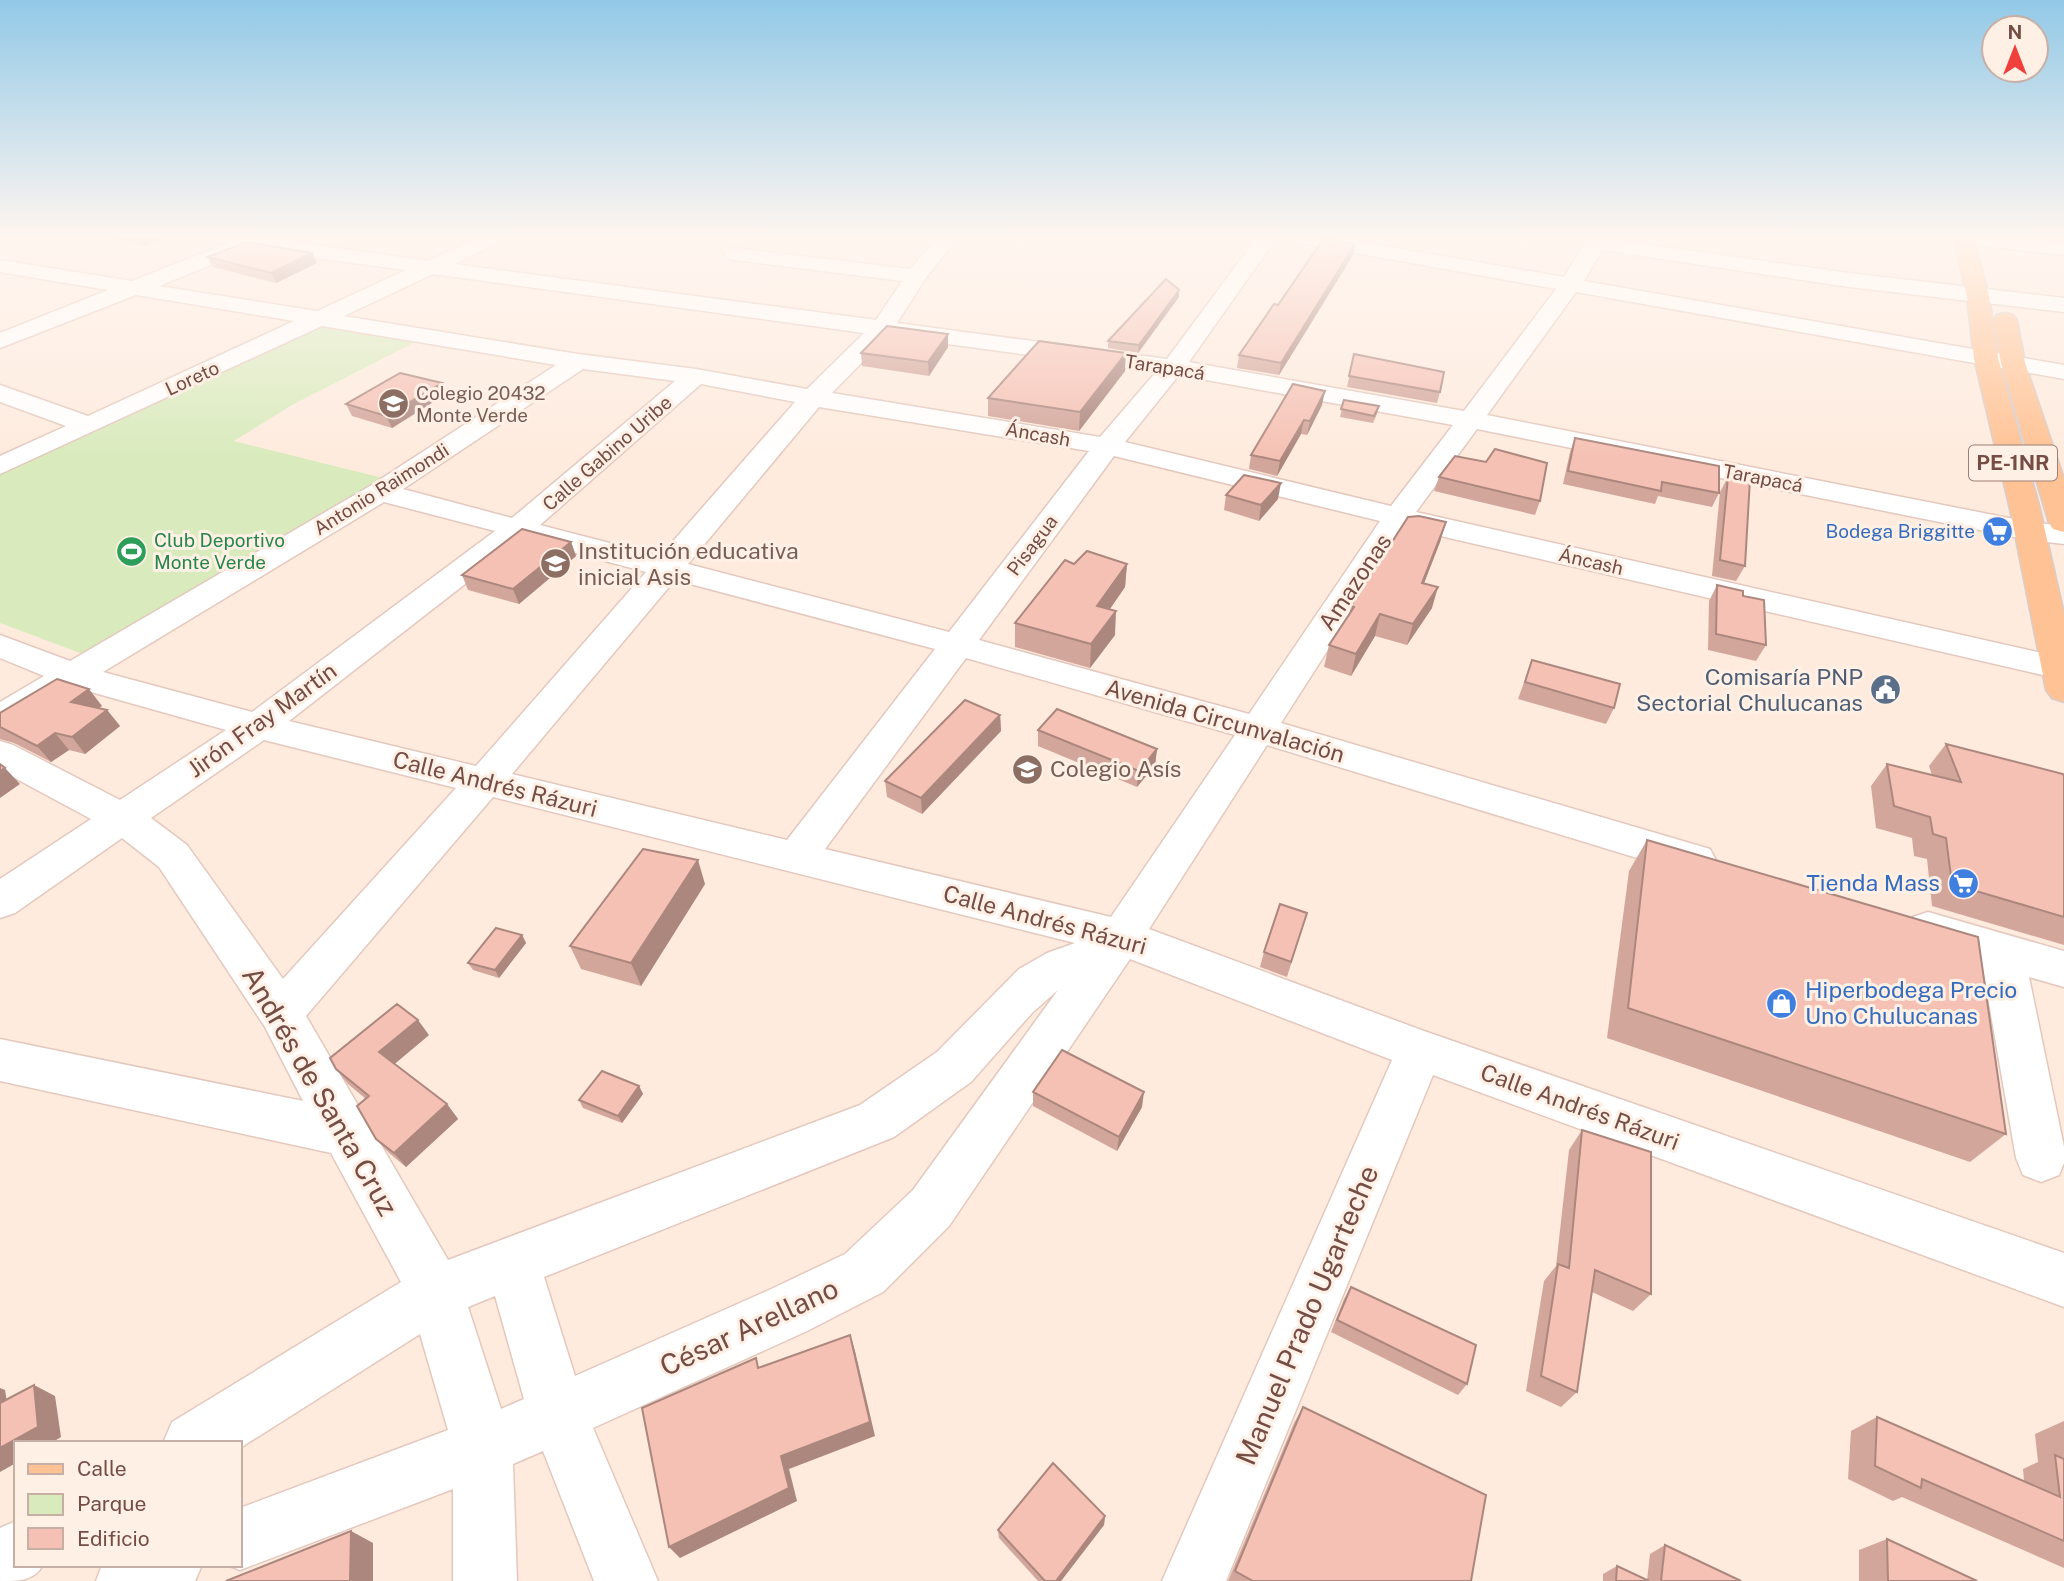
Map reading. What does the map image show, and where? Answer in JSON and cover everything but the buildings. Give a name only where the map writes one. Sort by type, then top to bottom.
[{"type":"main road","name":"PE-1NR","points":[[1988,310],[1986,358],[2062,675]]},
{"type":"main road","name":"PE-1NR","points":[[1994,310],[2064,523]]},
{"type":"street","points":[[0,341],[78,310]]},
{"type":"street","name":"Áncash","points":[[260,310],[578,361],[696,376],[1107,446],[2062,675]]},
{"type":"street","name":"Loreto","points":[[0,466],[341,310]]},
{"type":"street","name":"Tarapacá","points":[[755,310],[1173,367],[1472,420],[2029,531],[2064,535]]},
{"type":"street","points":[[281,1013],[484,782],[813,398],[883,327],[894,310]]},
{"type":"street","name":"Pisagua","points":[[797,857],[1107,446],[1173,367],[1214,310]]},
{"type":"street","name":"Amazonas","points":[[1118,942],[1398,517],[1552,310]]},
{"type":"street","points":[[1716,310],[2064,372]]},
{"type":"street","name":"Antonio Raimondi","points":[[0,718],[75,676],[380,492],[578,361]]},
{"type":"street","name":"Calle Gabino Uribe","points":[[517,529],[696,376]]},
{"type":"street","points":[[0,393],[89,425]]},
{"type":"street","name":"Avenida Circunvalación","points":[[380,492],[956,644],[1257,729],[1722,867]]},
{"type":"street","name":"Jirón Fray Martín","points":[[0,901],[258,726],[517,529]]},
{"type":"street","name":"Calle Andrés Rázuri","points":[[0,646],[75,676],[258,726],[797,857],[1118,942],[2064,1280]]},
{"type":"street","name":"Andrés de Santa Cruz","points":[[0,754],[124,819],[173,856],[281,1013],[436,1292],[483,1447],[485,1581]]},
{"type":"street","points":[[1895,919],[2064,969]]},
{"type":"street","points":[[196,1441],[436,1292],[877,1121],[923,1092],[966,1056],[1002,1012],[1035,982],[1067,964],[1118,942]]},
{"type":"street","name":"César Arellano","points":[[242,1538],[483,1447],[864,1273],[931,1208],[1118,942]]},
{"type":"street","points":[[2001,951],[2040,1158]]},
{"type":"street","name":"Manuel Prado Ugarteche","points":[[1195,1581],[1420,1050]]},
{"type":"street","points":[[0,1060],[347,1133]]},
{"type":"street","points":[[512,1262],[558,1415],[626,1581]]},
{"type":"street","points":[[128,1581],[165,1567]]},
{"type":"green space","name":"Club Deportivo Monte Verde","points":[[322,326],[419,340],[292,405],[234,441],[383,478],[88,656],[0,623],[0,473]]},
{"type":"place","name":"Colegio 20432 Monte Verde","points":[[393,404]]},
{"type":"place","name":"Bodega Briggitte","points":[[1998,531]]},
{"type":"place","name":"Club Deportivo Monte Verde","points":[[131,551]]},
{"type":"place","name":"Institución educativa inicial Asis","points":[[555,564]]},
{"type":"place","name":"Comisaría PNP Sectorial Chulucanas","points":[[1886,690]]},
{"type":"place","name":"Colegio Asís","points":[[1027,769]]},
{"type":"place","name":"Tienda Mass","points":[[1963,883]]},
{"type":"place","name":"Hiperbodega Precio Uno Chulucanas","points":[[1782,1003]]}]
